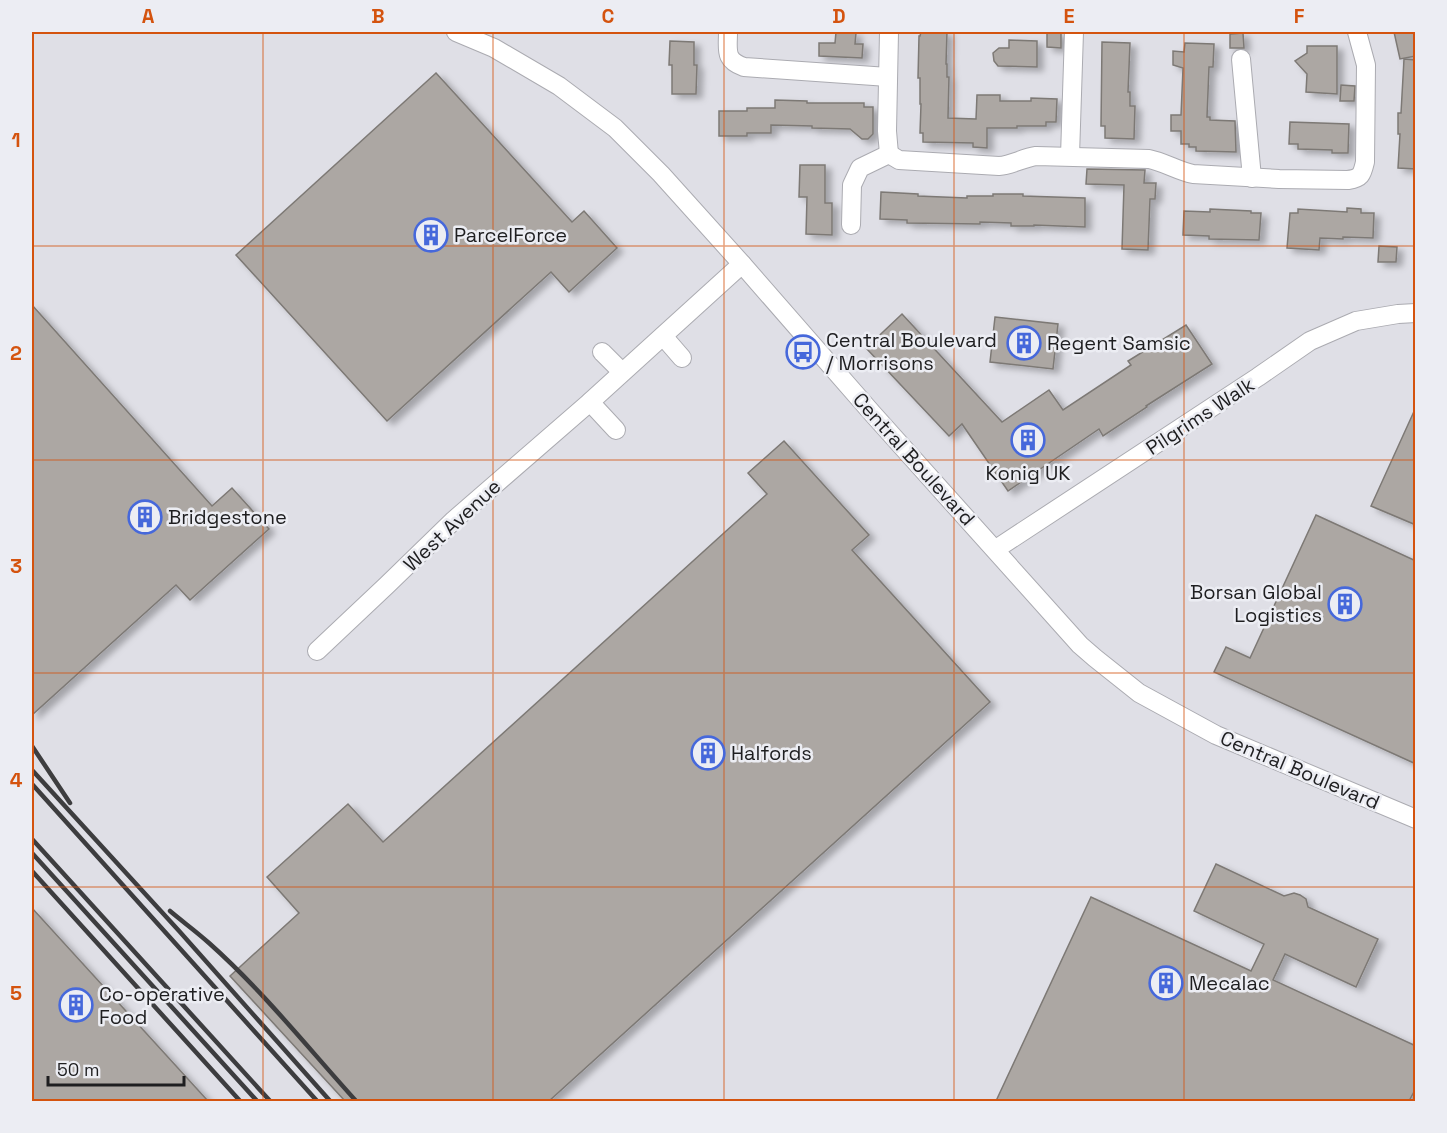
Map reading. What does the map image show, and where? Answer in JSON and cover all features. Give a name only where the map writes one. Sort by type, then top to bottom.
[{"type":"street","name":"Central Boulevard","points":[[458,32],[494,48],[559,86],[615,128],[661,174],[1080,645],[1095,658],[1139,693],[1216,735],[1416,819]]},
{"type":"street","points":[[728,32],[728,55],[734,64],[744,67],[888,77]]},
{"type":"street","points":[[889,32],[887,132],[889,154]]},
{"type":"street","points":[[1070,156],[1074,32]]},
{"type":"street","points":[[889,154],[899,160],[999,166],[1036,156],[1149,159],[1193,174],[1279,179],[1348,180],[1356,178],[1362,173],[1365,162],[1366,65],[1357,32]]},
{"type":"street","points":[[1241,59],[1252,178]]},
{"type":"street","points":[[851,225],[852,185],[860,168],[889,154]]},
{"type":"street","name":"West Avenue","points":[[317,651],[454,520],[590,402],[742,264]]},
{"type":"street","name":"Pilgrims Walk","points":[[996,549],[1258,377],[1310,340],[1356,321],[1416,313]]},
{"type":"street","points":[[663,336],[682,358]]},
{"type":"street","points":[[602,352],[622,372]]},
{"type":"street","points":[[590,402],[616,430]]},
{"type":"building","points":[[836,32],[856,33],[855,44],[863,44],[862,58],[819,56],[819,43],[835,43]]},
{"type":"building","points":[[921,32],[947,32],[948,118],[976,119],[977,95],[1000,95],[1000,101],[1031,101],[1031,98],[1057,99],[1056,122],[1046,122],[1046,126],[987,128],[987,148],[973,147],[973,143],[923,142],[923,133],[920,133],[921,104],[920,78],[918,78]]},
{"type":"building","points":[[1394,32],[1416,32],[1416,56],[1400,59]]},
{"type":"building","points":[[1047,33],[1061,33],[1061,48],[1047,47]]},
{"type":"building","points":[[1243,33],[1244,48],[1230,48],[1230,34]]},
{"type":"building","points":[[1009,40],[1037,41],[1037,67],[998,66],[994,61],[993,53],[999,48],[1009,48]]},
{"type":"building","points":[[670,41],[694,42],[694,65],[697,65],[696,94],[672,94],[672,65],[669,65]]},
{"type":"building","points":[[1102,42],[1130,43],[1128,92],[1130,92],[1130,106],[1135,106],[1134,139],[1105,138],[1105,126],[1101,126]]},
{"type":"building","points":[[1185,43],[1214,44],[1213,67],[1209,67],[1207,117],[1210,117],[1210,120],[1235,121],[1236,152],[1196,151],[1196,147],[1181,144],[1181,131],[1171,131],[1171,115],[1181,115],[1183,68],[1173,65],[1173,51],[1184,52]]},
{"type":"building","points":[[1307,46],[1337,46],[1337,94],[1306,92],[1307,74],[1295,61],[1307,53]]},
{"type":"building","points":[[1404,59],[1416,60],[1416,169],[1398,168],[1400,134],[1398,134],[1398,113],[1401,113]]},
{"type":"building","name":"ParcelForce","points":[[436,73],[572,222],[584,211],[617,248],[569,292],[551,272],[387,421],[236,255]]},
{"type":"building","points":[[1341,85],[1355,86],[1354,101],[1340,101]]},
{"type":"building","points":[[775,100],[807,101],[807,103],[864,103],[864,107],[873,107],[873,134],[868,139],[862,139],[850,129],[771,125],[771,133],[719,136],[719,111],[775,108]]},
{"type":"building","points":[[1290,122],[1349,124],[1348,153],[1298,149],[1298,144],[1289,144]]},
{"type":"building","points":[[800,165],[825,165],[825,203],[832,203],[832,235],[806,234],[807,197],[799,197]]},
{"type":"building","points":[[1087,169],[1145,170],[1144,183],[1156,183],[1155,199],[1150,199],[1148,250],[1122,249],[1124,185],[1086,184]]},
{"type":"building","points":[[881,192],[967,198],[967,196],[993,196],[993,194],[1023,194],[1023,196],[1085,198],[1085,227],[1011,226],[1011,223],[980,222],[980,224],[907,223],[907,220],[880,219]]},
{"type":"building","points":[[1347,208],[1361,209],[1361,213],[1374,213],[1373,238],[1320,238],[1319,250],[1287,248],[1290,213],[1298,213],[1298,209],[1347,212]]},
{"type":"building","points":[[1210,209],[1261,213],[1259,240],[1209,239],[1209,236],[1183,235],[1184,211],[1210,212]]},
{"type":"building","points":[[1379,246],[1397,247],[1396,262],[1378,262]]},
{"type":"building","name":"Bridgestone","points":[[32,305],[212,506],[232,488],[269,529],[190,600],[176,585],[32,715]]},
{"type":"building","points":[[902,314],[1002,422],[1049,390],[1063,410],[1131,365],[1128,361],[1186,325],[1212,364],[1103,436],[1099,429],[1008,491],[962,424],[949,436],[866,348]]},
{"type":"building","name":"Regent Samsic","points":[[995,317],[1058,324],[1053,369],[990,362]]},
{"type":"building","points":[[1416,407],[1416,525],[1371,506]]},
{"type":"building","name":"Halfords","points":[[784,441],[869,535],[852,550],[990,702],[549,1101],[345,1101],[230,976],[299,913],[267,877],[348,804],[383,842],[767,494],[748,473]]},
{"type":"building","name":"Borsan Global Logistics","points":[[1316,515],[1416,561],[1416,764],[1214,672],[1226,647],[1250,658]]},
{"type":"building","name":"Mecalac","points":[[1216,864],[1284,896],[1294,893],[1300,895],[1306,899],[1308,907],[1378,939],[1356,987],[1285,954],[1273,980],[1416,1046],[1416,1088],[1409,1101],[996,1101],[1091,897],[1251,971],[1264,944],[1194,911]]},
{"type":"building","name":"Co-operative Food","points":[[32,908],[208,1101],[32,1101]]},
{"type":"railway","points":[[32,746],[70,803]]},
{"type":"railway","points":[[32,770],[331,1102]]},
{"type":"railway","points":[[32,784],[318,1102]]},
{"type":"railway","points":[[32,839],[271,1102]]},
{"type":"railway","points":[[32,853],[258,1102]]},
{"type":"railway","points":[[32,871],[241,1102]]},
{"type":"railway","points":[[170,911],[209,943],[248,980],[357,1102]]},
{"type":"place","name":"ParcelForce","points":[[431,235]]},
{"type":"place","name":"Regent Samsic","points":[[1024,343]]},
{"type":"place","name":"Central Boulevard / Morrisons","points":[[803,352]]},
{"type":"place","name":"Konig UK","points":[[1028,440]]},
{"type":"place","name":"Bridgestone","points":[[145,517]]},
{"type":"place","name":"Borsan Global Logistics","points":[[1345,604]]},
{"type":"place","name":"Halfords","points":[[708,753]]},
{"type":"place","name":"Mecalac","points":[[1166,983]]},
{"type":"place","name":"Co-operative Food","points":[[76,1005]]}]
